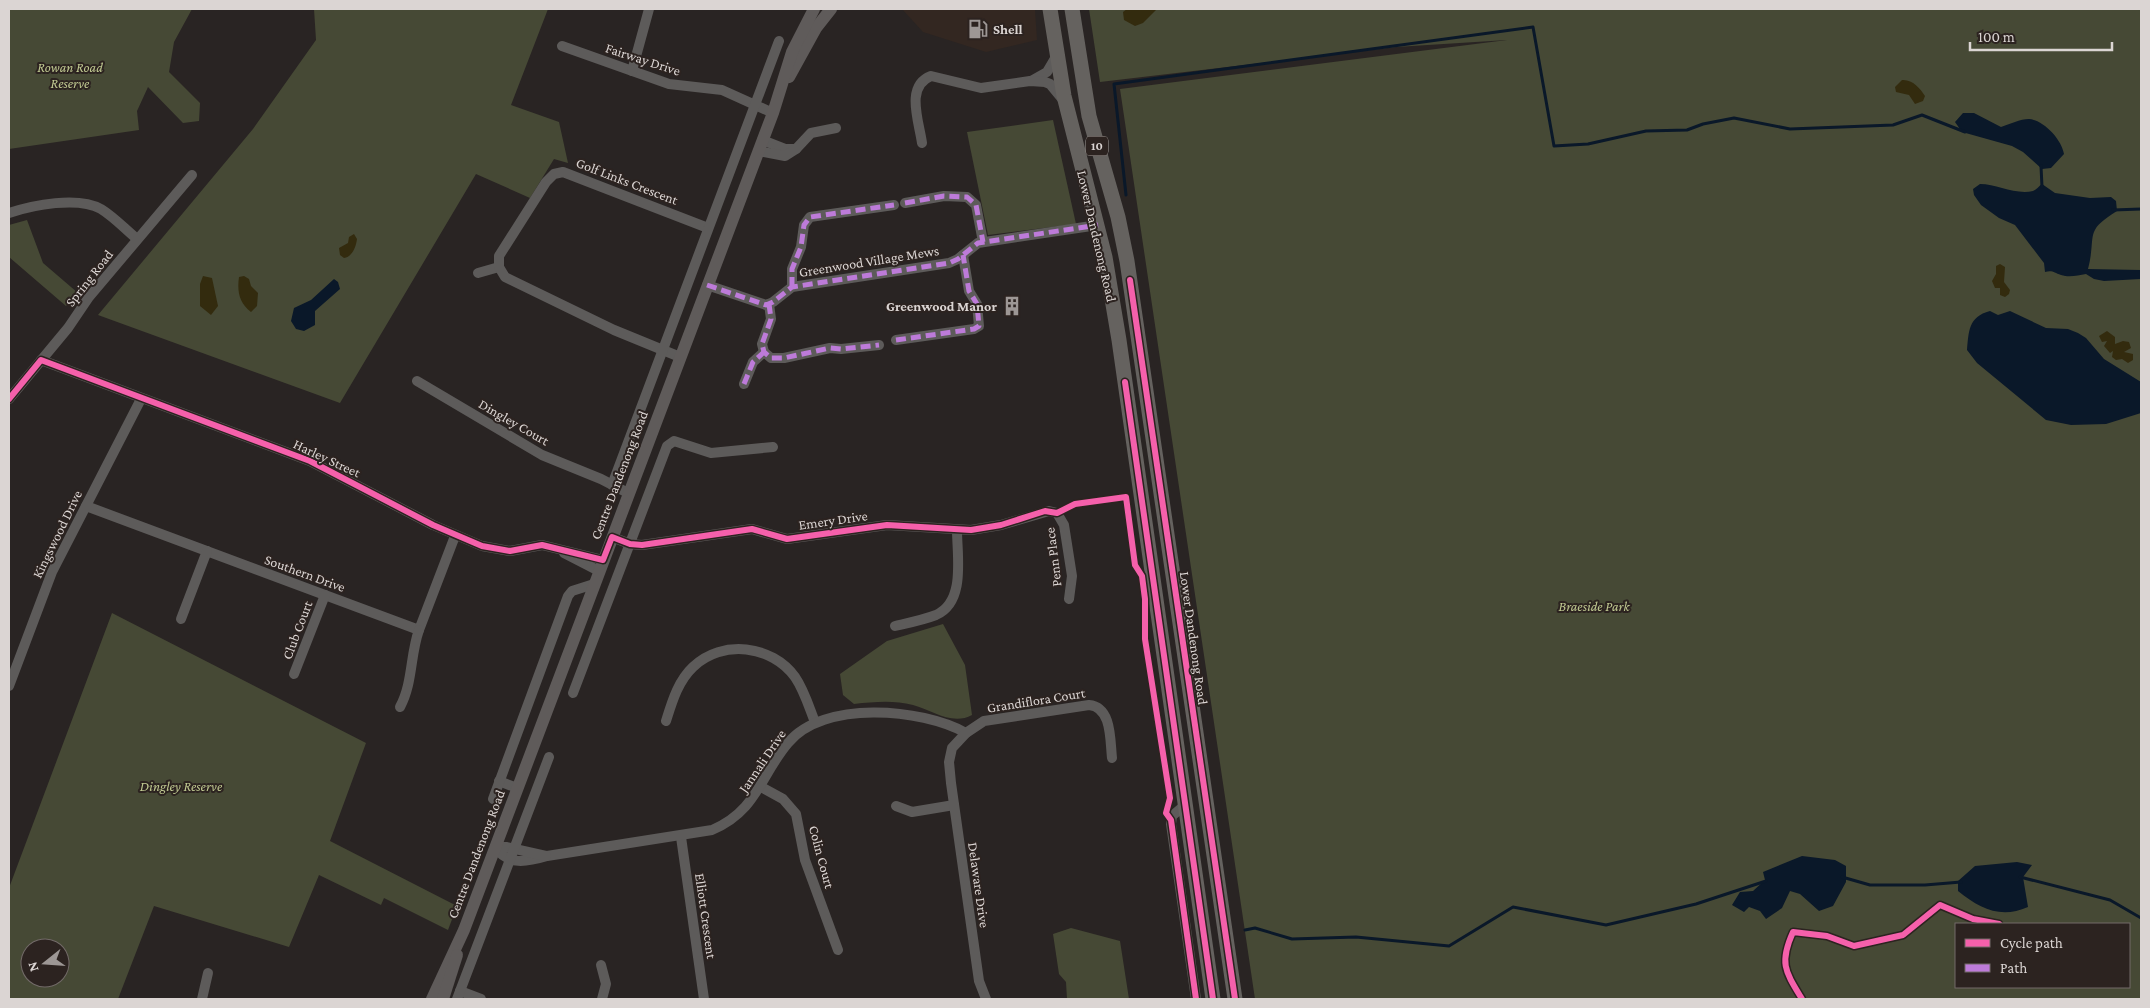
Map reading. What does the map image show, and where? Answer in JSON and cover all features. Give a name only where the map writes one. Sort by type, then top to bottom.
[{"type":"highway","name":"Lower Dandenong Road","points":[[1050,9],[1066,102],[1098,226],[1119,340],[1214,999]]},
{"type":"highway","name":"Lower Dandenong Road","points":[[1072,9],[1090,116],[1118,217],[1127,260],[1235,999]]},
{"type":"main road","name":"Centre Dandenong Road","points":[[443,999],[464,930],[773,113],[792,52],[814,9]]},
{"type":"main road","name":"Centre Dandenong Road","points":[[782,87],[802,56],[816,28],[830,9]]},
{"type":"main road","name":"Centre Dandenong Road","points":[[432,999],[464,930]]},
{"type":"street","points":[[632,71],[649,9]]},
{"type":"street","name":"Centre Dandenong Road","points":[[613,481],[779,41]]},
{"type":"street","name":"Fairway Drive","points":[[562,46],[669,84],[722,90],[773,113]]},
{"type":"street","points":[[1030,81],[1047,72],[1057,55]]},
{"type":"street","points":[[922,143],[915,96],[919,84],[927,77],[941,76],[981,88],[1030,81],[1050,84],[1066,102]]},
{"type":"street","points":[[760,146],[785,156],[796,149],[811,133],[836,128]]},
{"type":"street","name":"Golf Links Crescent","points":[[499,267],[501,253],[546,182],[554,174],[563,172],[708,228]]},
{"type":"street","name":"Spring Road","points":[[9,399],[70,325],[89,297],[192,175]]},
{"type":"street","points":[[905,203],[944,196],[967,197],[976,205],[983,242]]},
{"type":"street","points":[[9,213],[66,203],[85,203],[104,211],[137,239]]},
{"type":"street","points":[[792,287],[792,270],[801,247],[804,225],[810,217],[894,206]]},
{"type":"street","name":"Greenwood Village Mews","points":[[769,304],[792,287],[942,264],[963,255],[972,246],[983,242],[1098,226]]},
{"type":"street","points":[[896,340],[974,329],[979,326],[977,304],[969,291],[963,255]]},
{"type":"street","points":[[478,273],[499,267],[505,278],[606,327],[680,357]]},
{"type":"street","points":[[707,285],[757,304],[769,304],[771,319],[762,344],[764,352],[771,358],[780,359],[830,348],[841,350],[879,345]]},
{"type":"street","points":[[744,384],[753,362],[764,352]]},
{"type":"street","name":"Harley Street","points":[[41,360],[310,461],[454,536],[501,551],[542,546],[557,549],[601,565]]},
{"type":"street","name":"Dingley Court","points":[[417,381],[542,455],[601,479],[630,487]]},
{"type":"street","name":"Kingswood Drive","points":[[9,686],[52,572],[141,399]]},
{"type":"street","points":[[573,693],[666,446],[674,441],[711,453],[773,448]]},
{"type":"street","name":"Southern Drive","points":[[86,506],[419,630]]},
{"type":"street","name":"Emery Drive","points":[[612,537],[630,544],[648,545],[752,529],[787,538],[887,525],[957,530],[1002,525],[1045,511],[1057,514]]},
{"type":"street","name":"Penn Place","points":[[1057,514],[1064,525],[1072,576],[1069,599]]},
{"type":"street","points":[[894,626],[936,615],[952,600],[956,586],[957,530]]},
{"type":"street","points":[[400,706],[407,691],[412,652],[454,536]]},
{"type":"street","points":[[182,619],[207,551]]},
{"type":"street","points":[[493,799],[568,596],[572,591],[594,584]]},
{"type":"street","name":"Club Court","points":[[294,674],[325,595]]},
{"type":"street","points":[[666,721],[680,684],[693,666],[714,654],[735,649],[756,651],[777,660],[786,667],[800,685],[815,722]]},
{"type":"street","name":"Grandiflora Court","points":[[963,737],[978,724],[994,718],[1093,705],[1106,715],[1112,758]]},
{"type":"street","name":"Jannali Drive","points":[[510,860],[526,862],[547,856],[712,830],[730,821],[753,800],[786,744],[803,729],[815,722],[858,715],[896,712],[922,716],[944,724],[963,737]]},
{"type":"street","name":"Delaware Drive","points":[[963,737],[950,772],[979,981],[986,999]]},
{"type":"street","points":[[481,999],[459,995],[549,757]]},
{"type":"street","points":[[499,781],[517,788]]},
{"type":"street","name":"Colin Court","points":[[761,787],[783,799],[796,814],[805,860],[838,950]]},
{"type":"street","points":[[896,806],[912,812],[954,805]]},
{"type":"street","points":[[1185,805],[1176,812],[1171,820],[1196,999]]},
{"type":"street","name":"Elliott Crescent","points":[[681,836],[704,999]]},
{"type":"street","points":[[495,847],[501,856],[510,860]]},
{"type":"street","name":"Jannali Drive","points":[[495,847],[547,856]]},
{"type":"street","points":[[601,965],[606,984],[602,999]]},
{"type":"street","points":[[202,999],[208,973]]},
{"type":"shaded area","name":"Shell","points":[[902,9],[1035,9],[1037,40],[986,52],[923,32]]},
{"type":"green space","name":"Rowan Road Reserve","points":[[9,9],[192,9],[174,42],[169,72],[200,103],[199,121],[183,123],[148,87],[137,111],[139,130],[9,149]]},
{"type":"green space","points":[[314,9],[548,9],[511,105],[559,122],[568,163],[554,159],[530,198],[476,174],[340,403],[98,315],[253,129],[316,40]]},
{"type":"green space","name":"Braeside Park","points":[[1089,9],[2141,9],[2141,999],[1255,999],[1120,89],[1507,40],[1396,47],[1100,82]]},
{"type":"green space","points":[[1053,120],[1076,224],[988,235],[967,132]]},
{"type":"green space","points":[[27,220],[43,263],[78,293],[66,306],[9,257],[9,225]]},
{"type":"green space","name":"Dingley Reserve","points":[[112,613],[366,743],[330,841],[457,906],[448,930],[384,898],[381,905],[319,875],[289,947],[154,906],[118,999],[9,999],[9,888]]},
{"type":"green space","points":[[943,624],[965,665],[972,715],[965,718],[950,718],[913,705],[898,702],[854,704],[843,695],[840,674],[887,641]]},
{"type":"green space","points":[[1071,928],[1120,941],[1129,999],[1067,999],[1066,982],[1059,974],[1053,934]]},
{"type":"sand","points":[[1127,9],[1157,9],[1143,23],[1135,26],[1124,20],[1123,12]]},
{"type":"sand","points":[[1902,80],[1909,81],[1918,87],[1925,96],[1923,101],[1915,104],[1909,95],[1896,92],[1895,87]]},
{"type":"sand","points":[[354,234],[357,239],[355,248],[349,256],[344,258],[340,255],[339,248],[348,243],[349,237]]},
{"type":"sand","points":[[2000,264],[2005,267],[2004,282],[2010,290],[2009,294],[2005,297],[2000,295],[2000,288],[1995,288],[1992,281],[1996,274],[1996,266]]},
{"type":"sand","points":[[203,276],[212,278],[218,306],[211,315],[200,306],[200,284]]},
{"type":"sand","points":[[244,276],[249,279],[251,286],[258,293],[257,306],[251,312],[241,301],[238,287],[239,277]]},
{"type":"sand","points":[[2107,331],[2115,337],[2115,344],[2123,341],[2129,342],[2131,348],[2124,352],[2133,354],[2133,360],[2128,363],[2122,359],[2116,360],[2112,357],[2113,351],[2110,353],[2104,346],[2107,341],[2102,342],[2099,336]]},
{"type":"water","points":[[1963,113],[1974,113],[2001,127],[2022,120],[2035,120],[2056,137],[2064,154],[2051,168],[2042,169],[2023,152],[2012,146],[1962,132],[1955,122]]},
{"type":"water","points":[[1980,184],[2026,192],[2034,190],[2042,184],[2055,193],[2090,198],[2111,197],[2116,201],[2117,211],[2106,218],[2095,229],[2088,269],[2141,270],[2141,279],[2104,281],[2094,279],[2086,274],[2068,276],[2045,272],[2044,263],[2015,225],[1999,218],[1981,205],[1974,195],[1973,189]]},
{"type":"water","points":[[334,279],[338,282],[340,289],[315,311],[315,325],[304,331],[296,329],[291,321],[294,308],[311,300]]},
{"type":"water","points":[[1990,311],[1998,315],[2010,311],[2046,328],[2068,329],[2086,338],[2104,359],[2141,382],[2141,413],[2106,424],[2071,425],[2046,420],[1977,363],[1967,350],[1971,326],[1977,317]]},
{"type":"water","points":[[1802,856],[1835,860],[1846,866],[1846,882],[1833,906],[1819,911],[1800,894],[1790,891],[1782,908],[1766,919],[1760,911],[1749,907],[1744,912],[1732,905],[1740,892],[1753,891],[1765,880],[1763,872]]},
{"type":"water","points":[[2017,862],[2032,865],[2023,877],[2028,907],[2009,912],[1991,910],[1974,903],[1958,891],[1958,881],[1975,866]]},
{"type":"waterway","points":[[1126,195],[1114,84],[1533,27],[1554,146],[1588,144],[1646,131],[1687,130],[1703,124],[1734,118],[1790,129],[1893,125],[1922,115],[1965,132]]},
{"type":"waterway","points":[[2041,166],[2042,187]]},
{"type":"waterway","points":[[2113,210],[2141,209]]},
{"type":"waterway","points":[[1842,877],[1870,885],[1925,885],[1961,882]]},
{"type":"waterway","points":[[2020,877],[2110,900],[2141,918]]},
{"type":"waterway","points":[[1245,930],[1255,928],[1292,939],[1356,937],[1449,946],[1513,907],[1606,925],[1696,904],[1766,881]]},
{"type":"marked path","points":[[905,203],[944,196],[967,197],[976,205],[983,242]]},
{"type":"marked path","points":[[792,287],[792,269],[801,247],[804,225],[810,217],[894,205]]},
{"type":"marked path","points":[[707,285],[766,305],[773,302],[792,287],[949,263],[958,259],[978,243],[1098,225]]},
{"type":"marked path","points":[[896,340],[974,329],[979,326],[977,304],[969,291],[963,255]]},
{"type":"marked path","points":[[769,304],[771,319],[762,344],[764,352],[771,358],[784,358],[830,348],[841,349],[879,345]]},
{"type":"marked path","points":[[744,384],[753,362],[764,352]]},
{"type":"cycle path","points":[[1130,280],[1235,999]]},
{"type":"cycle path","points":[[9,399],[41,360],[310,461],[433,525],[482,546],[510,551],[542,545],[603,560],[612,537],[630,544],[642,545],[752,529],[787,539],[887,525],[971,530],[1001,525],[1045,511],[1057,513],[1075,504],[1126,497],[1135,565],[1142,576],[1145,599],[1145,639],[1170,798],[1166,813],[1171,820],[1196,999]]},
{"type":"cycle path","points":[[1125,382],[1213,999]]},
{"type":"cycle path","points":[[1802,999],[1791,981],[1786,967],[1786,952],[1793,932],[1827,936],[1854,946],[1903,935],[1940,905],[1973,919],[1994,923]]},
{"type":"place","name":"Shell","points":[[978,29]]},
{"type":"place","name":"Greenwood Manor","points":[[1012,306]]}]
